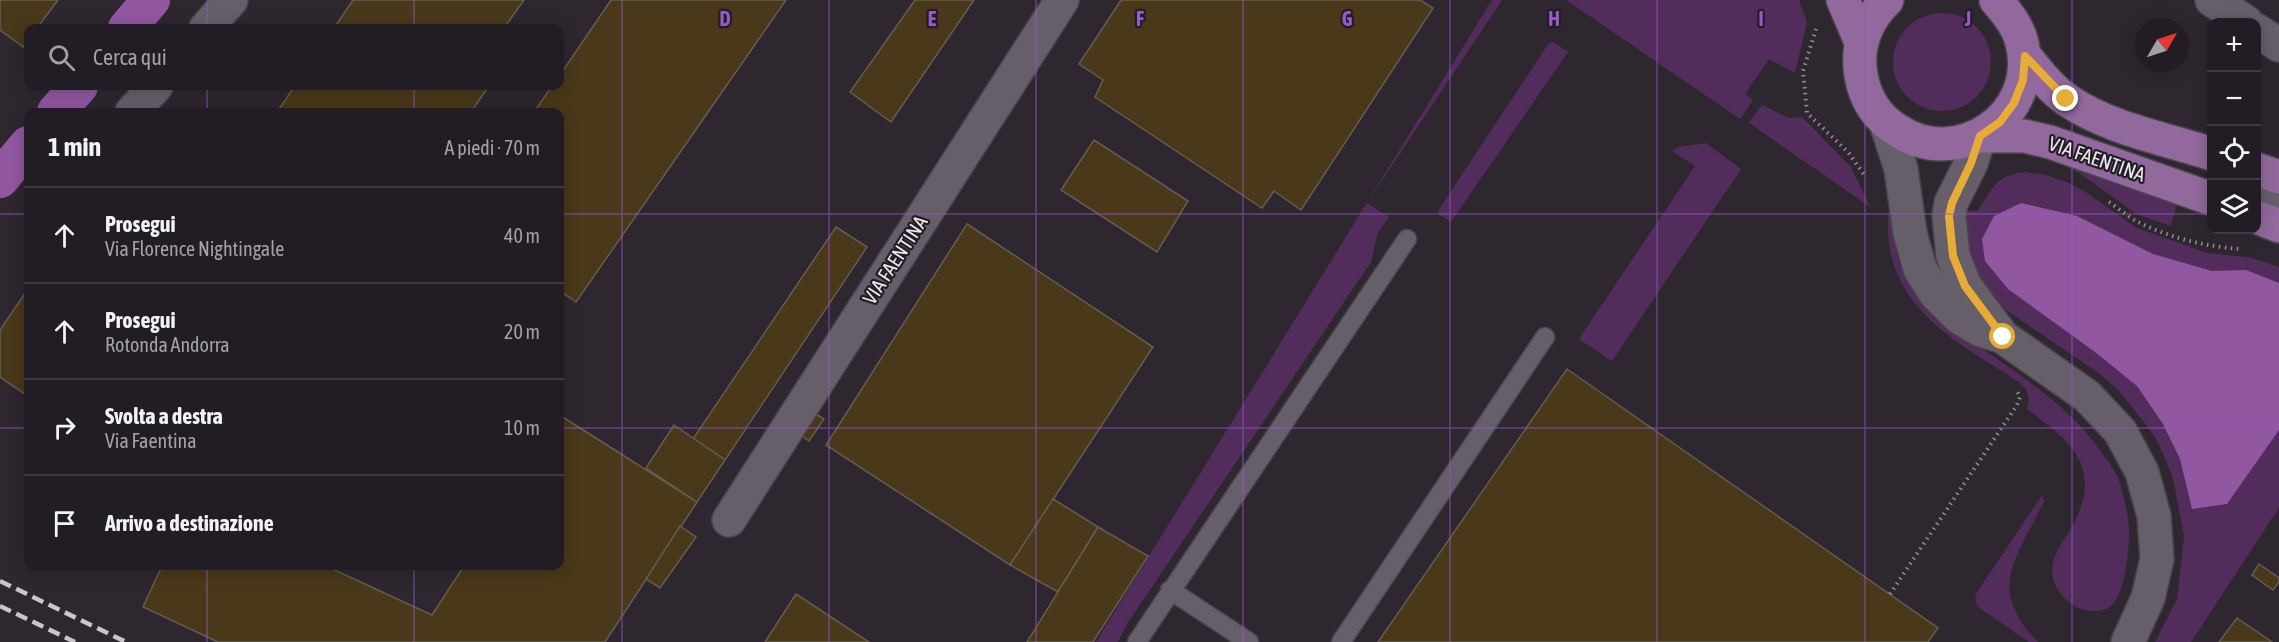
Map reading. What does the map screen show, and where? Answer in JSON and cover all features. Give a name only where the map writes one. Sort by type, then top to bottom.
[{"type":"main road","points":[[1843,0],[1861,42]]},
{"type":"main road","points":[[1887,0],[1870,20],[1861,42],[1859,64],[1862,86],[1871,106],[1886,123],[1907,137],[1931,144],[1956,144],[1980,136],[2000,122],[2014,103],[2023,80],[2025,56],[2022,42],[2007,6]]},
{"type":"main road","name":"VIA FAENTINA","points":[[2025,56],[2066,99],[2103,119],[2149,136],[2207,153]]},
{"type":"main road","name":"VIA FAENTINA","points":[[1980,136],[2024,136],[2050,142],[2207,197]]},
{"type":"main road","points":[[2261,171],[2279,177]]},
{"type":"main road","points":[[2261,219],[2279,226]]},
{"type":"street","points":[[210,24],[231,0]]},
{"type":"street","name":"VIA FAENTINA","points":[[729,520],[1062,0]]},
{"type":"street","points":[[2212,0],[2240,18]]},
{"type":"street","points":[[2261,33],[2279,45]]},
{"type":"street","points":[[136,108],[152,90]]},
{"type":"street","points":[[1886,123],[1901,169],[1910,233],[1920,269],[1936,294],[1959,317],[1979,329],[2003,337],[2087,396],[2120,432],[2142,472],[2154,516],[2157,559],[2148,597],[2127,642]]},
{"type":"street","points":[[1980,136],[1971,163],[1952,203],[1949,216],[1953,256],[1965,286],[2003,337]]},
{"type":"street","points":[[2261,202],[2279,207]]},
{"type":"lane","points":[[1137,642],[1407,239]]},
{"type":"lane","points":[[1341,642],[1545,337]]},
{"type":"lane","points":[[1170,590],[1249,642]]},
{"type":"path","points":[[1890,594],[2017,405],[2020,396],[2016,389]]},
{"type":"shaded area","points":[[1492,0],[1502,0],[1367,203],[1389,217],[1378,232],[1371,262],[1127,624],[1118,642],[1096,642]]},
{"type":"shaded area","points":[[1566,0],[1799,0],[1807,22],[1795,73],[1769,59],[1745,94],[1753,100],[1740,119]]},
{"type":"shaded area","points":[[1942,13],[1961,17],[1977,27],[1987,43],[1991,62],[1987,81],[1977,97],[1961,107],[1942,111],[1923,107],[1907,97],[1897,81],[1893,62],[1897,43],[1907,27],[1923,17]]},
{"type":"shaded area","points":[[1554,42],[1568,52],[1451,222],[1438,211],[1549,43]]},
{"type":"shaded area","points":[[1762,105],[1789,118],[1802,117],[1851,167],[1870,207],[1749,123]]},
{"type":"shaded area","points":[[1706,143],[1741,169],[1612,361],[1579,339],[1695,166],[1672,151],[1678,147]]},
{"type":"shaded area","points":[[2066,161],[2178,201],[2171,226],[2136,214],[2081,174],[2065,166]]},
{"type":"shaded area","points":[[2026,172],[2046,175],[2069,183],[2137,228],[2208,253],[2252,258],[2279,267],[2279,508],[2191,642],[2155,642],[2177,599],[2184,536],[2173,478],[2154,435],[2119,391],[2100,374],[2000,306],[1979,277],[1965,242],[1965,211],[1977,211],[1996,184],[2007,176]]},
{"type":"shaded area","points":[[2021,203],[2077,216],[2153,254],[2212,271],[2246,270],[2279,283],[2279,430],[2227,504],[2192,509],[2180,459],[2163,424],[2137,386],[2095,352],[2008,289],[1985,261],[1982,239],[1994,216]]},
{"type":"shaded area","points":[[1893,212],[1899,264],[1918,298],[1953,329],[2052,399],[2090,437],[2115,471],[2125,503],[2129,535],[2122,584],[2114,603],[2108,608],[2087,611],[2077,607],[2060,593],[2052,574],[2055,557],[2076,519],[2083,500],[2085,483],[2076,455],[2067,442],[2027,409],[2028,395],[2020,383],[1946,334],[1915,303],[1903,285],[1892,259],[1888,214]]},
{"type":"shaded area","points":[[2042,495],[2044,501],[2011,572],[2010,588],[2013,604],[2022,622],[2038,642],[2029,642],[1977,606],[1975,595]]},
{"type":"building","points":[[0,0],[58,0],[40,24],[24,24],[23,47],[0,30]]},
{"type":"building","points":[[353,0],[524,0],[507,24],[337,24]]},
{"type":"building","points":[[611,0],[786,0],[576,302],[564,294],[564,108],[537,108],[549,90],[564,90],[564,69]]},
{"type":"building","points":[[915,0],[974,0],[891,122],[850,92]]},
{"type":"building","points":[[1121,0],[1420,0],[1433,8],[1301,210],[1274,191],[1262,208],[1095,97],[1103,80],[1079,64]]},
{"type":"building","points":[[292,90],[486,90],[474,108],[280,108]]},
{"type":"building","points":[[1094,140],[1188,201],[1157,252],[1061,190]]},
{"type":"building","points":[[967,224],[1153,347],[1010,565],[826,445]]},
{"type":"building","points":[[836,227],[867,247],[725,460],[693,439]]},
{"type":"building","points":[[24,295],[24,393],[0,377],[0,330]]},
{"type":"building","points":[[1567,369],[1938,628],[1928,642],[1378,642]]},
{"type":"building","points":[[811,411],[824,419],[809,441],[797,432]]},
{"type":"building","points":[[564,418],[697,502],[605,642],[218,642],[143,607],[160,570],[335,570],[432,615],[461,570],[564,570]]},
{"type":"building","points":[[674,425],[725,460],[697,502],[646,468]]},
{"type":"building","points":[[1053,499],[1098,527],[1058,592],[1010,565]]},
{"type":"building","points":[[680,526],[696,537],[660,588],[646,579]]},
{"type":"building","points":[[1098,527],[1148,556],[1093,642],[1027,642]]},
{"type":"building","points":[[2259,564],[2279,578],[2273,590],[2252,575]]},
{"type":"building","points":[[796,594],[869,642],[765,642]]},
{"type":"building","points":[[2237,618],[2272,642],[2219,642]]},
{"type":"waterway","points":[[130,24],[151,0]]},
{"type":"waterway","points":[[60,108],[75,90]]},
{"type":"waterway","points":[[0,179],[24,150]]},
{"type":"railway","points":[[0,581],[126,642]]},
{"type":"railway","points":[[0,606],[75,642]]},
{"type":"route","points":[[2003,337],[1965,286],[1953,256],[1949,216],[1952,203],[1971,163],[1980,136],[2000,122],[2014,103],[2023,80],[2025,56],[2043,78],[2066,99]]}]
